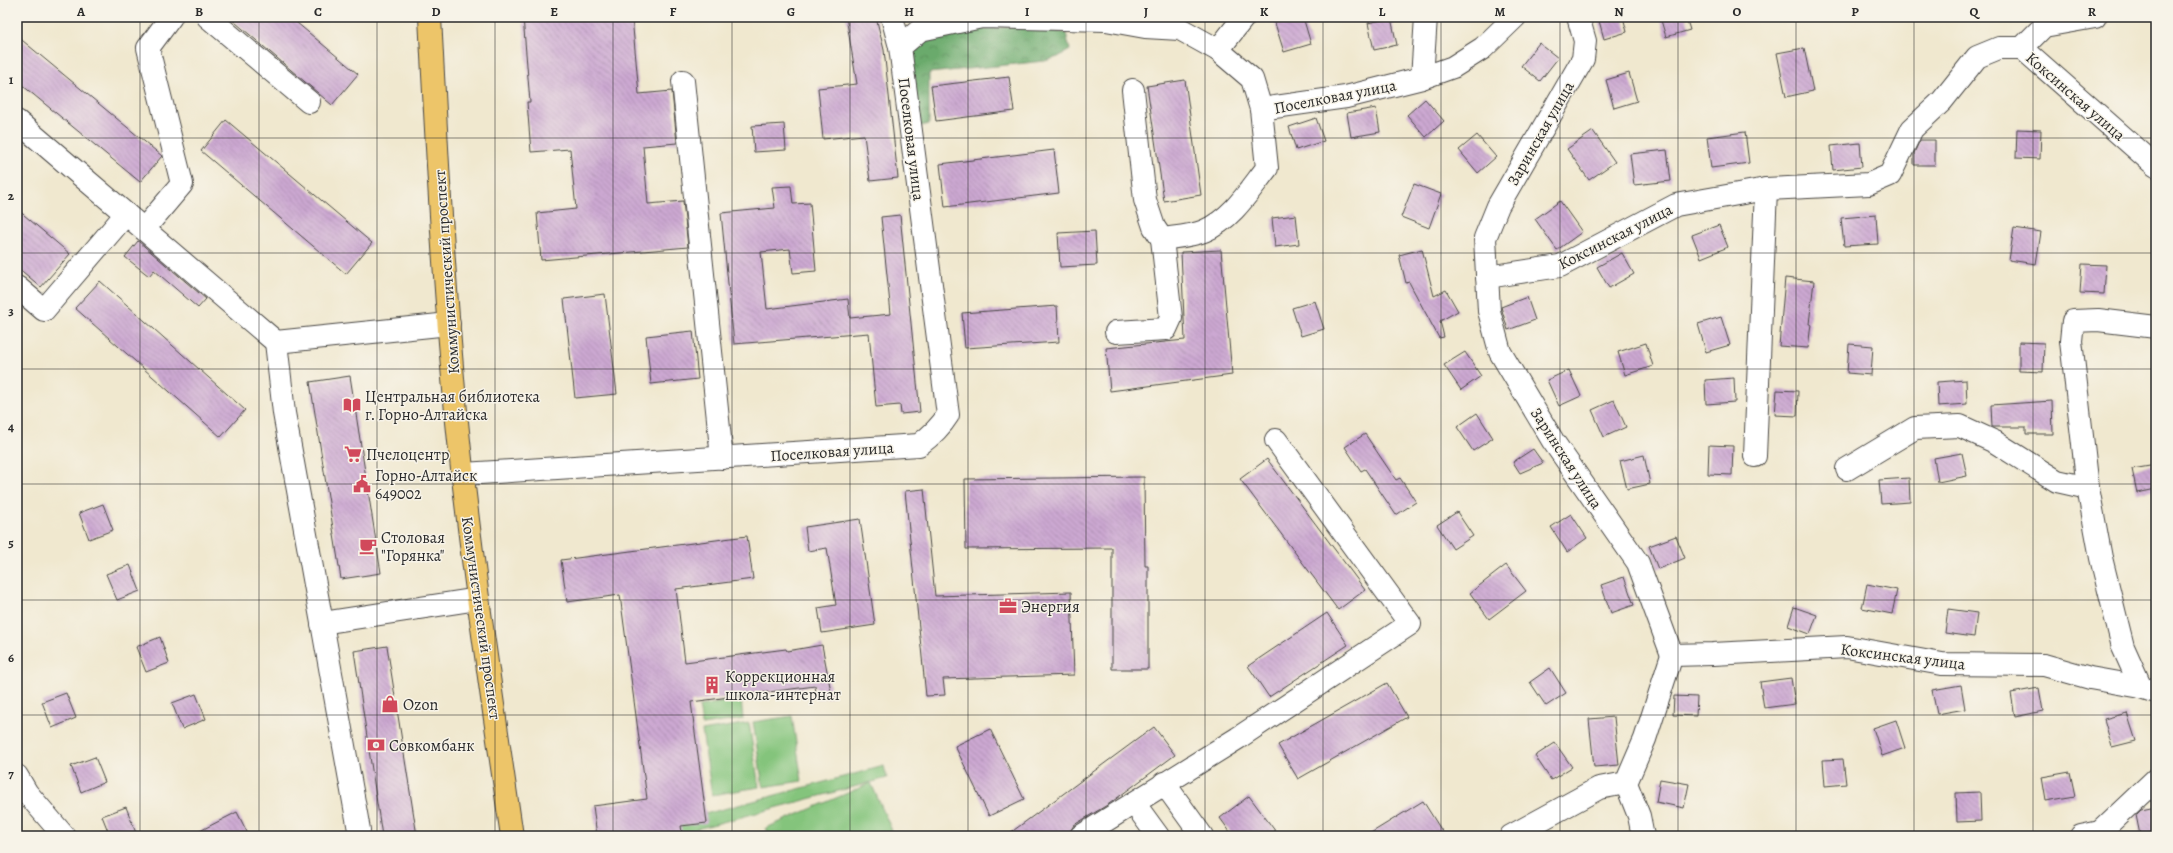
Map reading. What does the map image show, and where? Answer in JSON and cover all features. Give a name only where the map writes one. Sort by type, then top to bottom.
[{"type":"main road","name":"Коммунистический проспект","points":[[430,17],[443,258],[463,474],[478,599],[512,836]]},
{"type":"street","points":[[144,229],[182,184],[148,48],[171,17]]},
{"type":"street","points":[[208,17],[309,102]]},
{"type":"street","points":[[892,17],[900,47]]},
{"type":"street","name":"Поселковая улица","points":[[463,474],[919,445],[942,425],[948,415],[900,47],[920,30],[982,17],[1106,18],[1145,27],[1180,29],[1218,50],[1252,79],[1261,109],[1346,97],[1422,78],[1453,67],[1483,48],[1515,17]]},
{"type":"street","points":[[1218,50],[1244,17]]},
{"type":"street","points":[[1422,78],[1426,17]]},
{"type":"street","name":"Заринская улица","points":[[1578,17],[1585,41],[1584,59],[1498,206],[1485,238],[1489,311],[1500,352],[1553,441],[1638,563],[1672,655]]},
{"type":"street","points":[[2022,48],[2044,26],[2095,17]]},
{"type":"street","name":"Коксинская улица","points":[[1487,277],[1560,266],[1676,205],[1766,189],[1869,184],[1890,175],[1912,129],[1942,101],[1978,57],[1999,48],[2022,48],[2156,166]]},
{"type":"street","points":[[683,81],[722,458]]},
{"type":"street","points":[[1116,332],[1166,329],[1171,318],[1162,239],[1154,227],[1145,200],[1133,90]]},
{"type":"street","points":[[1162,239],[1204,231],[1220,222],[1237,206],[1267,168],[1261,109]]},
{"type":"street","points":[[17,121],[276,342],[284,412],[359,830]]},
{"type":"street","points":[[1755,456],[1766,189]]},
{"type":"street","points":[[17,287],[44,310],[126,214]]},
{"type":"street","points":[[2149,689],[2123,647],[2101,558],[2088,488],[2071,340],[2073,321],[2098,320],[2156,327]]},
{"type":"street","points":[[276,342],[449,324]]},
{"type":"street","points":[[1847,469],[1915,428],[1960,426],[1996,442],[2057,480],[2088,488]]},
{"type":"street","points":[[1081,836],[1238,738],[1410,624],[1276,440]]},
{"type":"street","points":[[322,623],[478,599]]},
{"type":"street","name":"Коксинская улица","points":[[1672,655],[1847,647],[1942,664],[2044,665],[2090,678],[2149,689]]},
{"type":"street","points":[[1644,836],[1639,816],[1626,783],[1646,739],[1672,655]]},
{"type":"street","points":[[17,776],[28,793],[64,836]]},
{"type":"street","points":[[2081,836],[2100,832],[2156,779]]},
{"type":"street","points":[[1164,783],[1202,836]]},
{"type":"street","points":[[1512,836],[1599,788],[1626,783]]},
{"type":"street","points":[[1134,803],[1158,836]]},
{"type":"green space","points":[[1017,26],[1066,33],[1070,50],[1058,57],[1045,61],[929,73],[929,124],[917,127],[909,79],[916,45],[953,33]]},
{"type":"green space","points":[[741,699],[743,719],[702,725],[699,706]]},
{"type":"green space","points":[[792,716],[802,781],[763,787],[753,722]]},
{"type":"green space","points":[[749,723],[759,787],[712,795],[702,731]]},
{"type":"green space","points":[[884,766],[887,778],[678,834],[675,822]]},
{"type":"green space","points":[[871,783],[893,833],[887,836],[770,836],[766,828]]},
{"type":"building","points":[[229,17],[290,17],[358,74],[332,105]]},
{"type":"building","points":[[523,17],[632,17],[639,94],[672,91],[677,143],[643,146],[648,204],[683,201],[688,247],[541,260],[537,213],[576,209],[570,149],[531,152],[527,102],[530,102]]},
{"type":"building","points":[[846,17],[876,17],[884,50],[898,178],[870,181],[864,135],[823,139],[818,88],[857,84]]},
{"type":"building","points":[[1273,17],[1303,17],[1311,44],[1284,52]]},
{"type":"building","points":[[1598,17],[1623,17],[1627,32],[1604,39]]},
{"type":"building","points":[[1660,17],[1686,17],[1690,30],[1666,37]]},
{"type":"building","points":[[1391,18],[1397,45],[1374,50],[1368,23]]},
{"type":"building","points":[[17,36],[162,156],[140,182],[17,81]]},
{"type":"building","points":[[1539,43],[1558,58],[1540,81],[1521,66]]},
{"type":"building","points":[[1804,48],[1813,91],[1786,97],[1777,53]]},
{"type":"building","points":[[1629,73],[1637,101],[1614,108],[1606,80]]},
{"type":"building","points":[[1009,77],[1014,111],[936,121],[931,86]]},
{"type":"building","points":[[1185,80],[1201,195],[1164,201],[1147,86]]},
{"type":"building","points":[[1425,99],[1444,121],[1426,137],[1407,115]]},
{"type":"building","points":[[1376,108],[1380,132],[1351,137],[1347,113]]},
{"type":"building","points":[[1316,118],[1324,141],[1296,150],[1289,127]]},
{"type":"building","points":[[226,120],[372,243],[346,274],[201,151]]},
{"type":"building","points":[[784,124],[786,150],[754,152],[752,126]]},
{"type":"building","points":[[2017,129],[2041,130],[2040,159],[2016,158]]},
{"type":"building","points":[[1593,131],[1615,162],[1589,180],[1567,149]]},
{"type":"building","points":[[1745,132],[1749,163],[1711,168],[1707,137]]},
{"type":"building","points":[[1477,135],[1496,157],[1478,173],[1459,150]]},
{"type":"building","points":[[1920,140],[1935,140],[1935,165],[1914,165],[1914,153]]},
{"type":"building","points":[[1860,143],[1862,167],[1833,170],[1831,146]]},
{"type":"building","points":[[1054,150],[1059,193],[945,207],[940,164]]},
{"type":"building","points":[[1667,150],[1671,181],[1634,185],[1630,154]]},
{"type":"building","points":[[1414,184],[1441,194],[1429,228],[1401,217]]},
{"type":"building","points":[[791,186],[793,204],[810,203],[816,271],[793,273],[790,249],[761,252],[767,309],[848,299],[850,318],[891,314],[881,217],[900,215],[920,412],[901,414],[900,405],[876,407],[869,333],[734,344],[721,213],[775,208],[772,187]]},
{"type":"building","points":[[1560,201],[1582,232],[1557,250],[1535,219]]},
{"type":"building","points":[[17,209],[70,254],[41,287],[17,267]]},
{"type":"building","points":[[1296,215],[1299,244],[1275,247],[1272,218]]},
{"type":"building","points":[[1876,215],[1878,244],[1844,246],[1841,218]]},
{"type":"building","points":[[1719,225],[1728,247],[1701,258],[1692,235]]},
{"type":"building","points":[[2014,228],[2041,232],[2036,264],[2009,260]]},
{"type":"building","points":[[1095,231],[1097,265],[1060,267],[1058,233]]},
{"type":"building","points":[[138,241],[206,299],[198,308],[154,270],[149,276],[125,257]]},
{"type":"building","points":[[1422,249],[1434,296],[1446,290],[1458,311],[1440,321],[1444,337],[1439,338],[1409,282],[1406,283],[1399,255]]},
{"type":"building","points":[[1221,250],[1232,375],[1110,391],[1106,348],[1185,340],[1181,252]]},
{"type":"building","points":[[1622,253],[1634,274],[1609,288],[1597,267]]},
{"type":"building","points":[[2082,264],[2106,265],[2104,294],[2080,293]]},
{"type":"building","points":[[1785,278],[1814,281],[1808,348],[1779,346]]},
{"type":"building","points":[[100,281],[245,410],[221,437],[75,308]]},
{"type":"building","points":[[605,294],[617,394],[575,398],[564,299]]},
{"type":"building","points":[[1527,297],[1535,320],[1508,330],[1501,307]]},
{"type":"building","points":[[1315,301],[1324,329],[1301,336],[1292,308]]},
{"type":"building","points":[[1057,306],[1059,342],[965,348],[962,313]]},
{"type":"building","points":[[1721,317],[1730,345],[1706,352],[1698,324]]},
{"type":"building","points":[[693,331],[698,379],[651,384],[646,336]]},
{"type":"building","points":[[2019,342],[2044,343],[2043,372],[2019,371]]},
{"type":"building","points":[[1646,343],[1653,366],[1625,375],[1618,352]]},
{"type":"building","points":[[1849,344],[1873,346],[1871,375],[1847,373]]},
{"type":"building","points":[[1465,352],[1481,376],[1461,390],[1444,365]]},
{"type":"building","points":[[1569,370],[1581,396],[1559,406],[1547,380]]},
{"type":"building","points":[[350,376],[381,573],[341,579],[310,382]]},
{"type":"building","points":[[1734,378],[1735,402],[1706,404],[1705,380]]},
{"type":"building","points":[[1966,380],[1967,404],[1938,406],[1937,382]]},
{"type":"building","points":[[1777,390],[1798,391],[1797,416],[1775,415]]},
{"type":"building","points":[[1614,400],[1626,427],[1604,437],[1592,410]]},
{"type":"building","points":[[2052,401],[2053,434],[2026,434],[2026,427],[1992,427],[1991,405]]},
{"type":"building","points":[[1477,413],[1493,438],[1473,451],[1457,427]]},
{"type":"building","points":[[1365,434],[1396,480],[1400,478],[1416,502],[1396,515],[1365,469],[1361,471],[1345,447]]},
{"type":"building","points":[[1709,445],[1733,446],[1732,475],[1708,474]]},
{"type":"building","points":[[1533,449],[1543,463],[1520,473],[1513,462]]},
{"type":"building","points":[[1962,453],[1967,476],[1938,482],[1934,458]]},
{"type":"building","points":[[1644,455],[1650,484],[1627,489],[1620,461]]},
{"type":"building","points":[[1267,459],[1365,590],[1338,610],[1240,479]]},
{"type":"building","points":[[2156,465],[2156,489],[2137,493],[2132,469]]},
{"type":"building","points":[[1144,477],[1145,566],[1148,566],[1148,669],[1112,669],[1112,548],[966,549],[965,479]]},
{"type":"building","points":[[1909,478],[1910,502],[1881,504],[1879,480]]},
{"type":"building","points":[[924,489],[935,596],[1071,592],[1074,675],[943,679],[945,695],[926,696],[905,491]]},
{"type":"building","points":[[103,504],[113,530],[89,539],[79,513]]},
{"type":"building","points":[[1457,512],[1473,536],[1453,549],[1437,525]]},
{"type":"building","points":[[1571,514],[1587,538],[1567,552],[1551,527]]},
{"type":"building","points":[[860,519],[875,625],[822,633],[818,608],[836,605],[827,548],[808,551],[805,527]]},
{"type":"building","name":"Коррекционная школа-интернат","points":[[747,536],[753,579],[676,589],[685,662],[786,649],[787,651],[822,645],[832,697],[817,699],[815,686],[691,702],[707,823],[681,826],[682,833],[657,836],[597,836],[593,806],[647,799],[620,595],[567,602],[561,560]]},
{"type":"building","points":[[1676,536],[1685,558],[1658,569],[1649,546]]},
{"type":"building","points":[[130,565],[140,591],[117,600],[106,574]]},
{"type":"building","points":[[1506,565],[1526,591],[1489,619],[1470,593]]},
{"type":"building","points":[[1624,577],[1634,605],[1611,613],[1601,585]]},
{"type":"building","points":[[1867,584],[1897,590],[1892,614],[1862,608]]},
{"type":"building","points":[[1794,607],[1817,615],[1810,634],[1788,626]]},
{"type":"building","points":[[1948,609],[1977,613],[1974,637],[1945,633]]},
{"type":"building","points":[[1327,613],[1348,645],[1269,697],[1248,666]]},
{"type":"building","points":[[160,637],[169,663],[146,672],[136,647]]},
{"type":"building","points":[[387,646],[417,836],[382,836],[354,651]]},
{"type":"building","points":[[1550,668],[1566,693],[1546,706],[1530,682]]},
{"type":"building","points":[[1791,678],[1795,704],[1764,708],[1760,682]]},
{"type":"building","points":[[1387,683],[1407,717],[1298,779],[1278,745]]},
{"type":"building","points":[[1961,685],[1965,709],[1937,714],[1932,690]]},
{"type":"building","points":[[2039,688],[2043,711],[2015,717],[2011,693]]},
{"type":"building","points":[[66,693],[76,718],[52,728],[42,702]]},
{"type":"building","points":[[196,694],[206,719],[182,729],[172,703]]},
{"type":"building","points":[[1674,696],[1697,697],[1696,716],[1673,715]]},
{"type":"building","points":[[2127,713],[2136,741],[2112,747],[2104,719]]},
{"type":"building","points":[[1614,717],[1619,765],[1594,767],[1589,719]]},
{"type":"building","points":[[1896,720],[1905,748],[1882,756],[1873,728]]},
{"type":"building","points":[[1154,727],[1175,755],[1109,804],[1074,825],[1066,836],[1006,836]]},
{"type":"building","points":[[990,729],[1024,799],[989,816],[955,746]]},
{"type":"building","points":[[1555,743],[1572,767],[1551,780],[1535,756]]},
{"type":"building","points":[[95,757],[105,782],[81,792],[71,766]]},
{"type":"building","points":[[1843,759],[1846,784],[1825,786],[1823,760]]},
{"type":"building","points":[[2070,772],[2075,796],[2046,801],[2042,777]]},
{"type":"building","points":[[1660,779],[1689,784],[1684,808],[1656,802]]},
{"type":"building","points":[[1980,792],[1981,821],[1957,822],[1956,793]]},
{"type":"building","points":[[1249,796],[1279,836],[1233,836],[1220,818]]},
{"type":"building","points":[[1423,801],[1445,836],[1366,836]]},
{"type":"building","points":[[126,807],[136,833],[127,836],[110,836],[102,816]]},
{"type":"building","points":[[2156,807],[2156,832],[2140,835],[2136,815],[2141,810]]},
{"type":"building","points":[[237,812],[249,836],[190,836]]},
{"type":"place","name":"Центральная библиотека г. Горно-Алтайска","points":[[352,405]]},
{"type":"place","name":"Пчелоцентр","points":[[353,454]]},
{"type":"place","name":"Горно-Алтайск 649002","points":[[362,484]]},
{"type":"place","name":"Столовая \"Горянка\"","points":[[368,546]]},
{"type":"place","name":"Энергия","points":[[1008,606]]},
{"type":"place","name":"Коррекционная школа-интернат","points":[[712,685]]},
{"type":"place","name":"Ozon","points":[[390,704]]},
{"type":"place","name":"Совкомбанк","points":[[376,745]]}]
